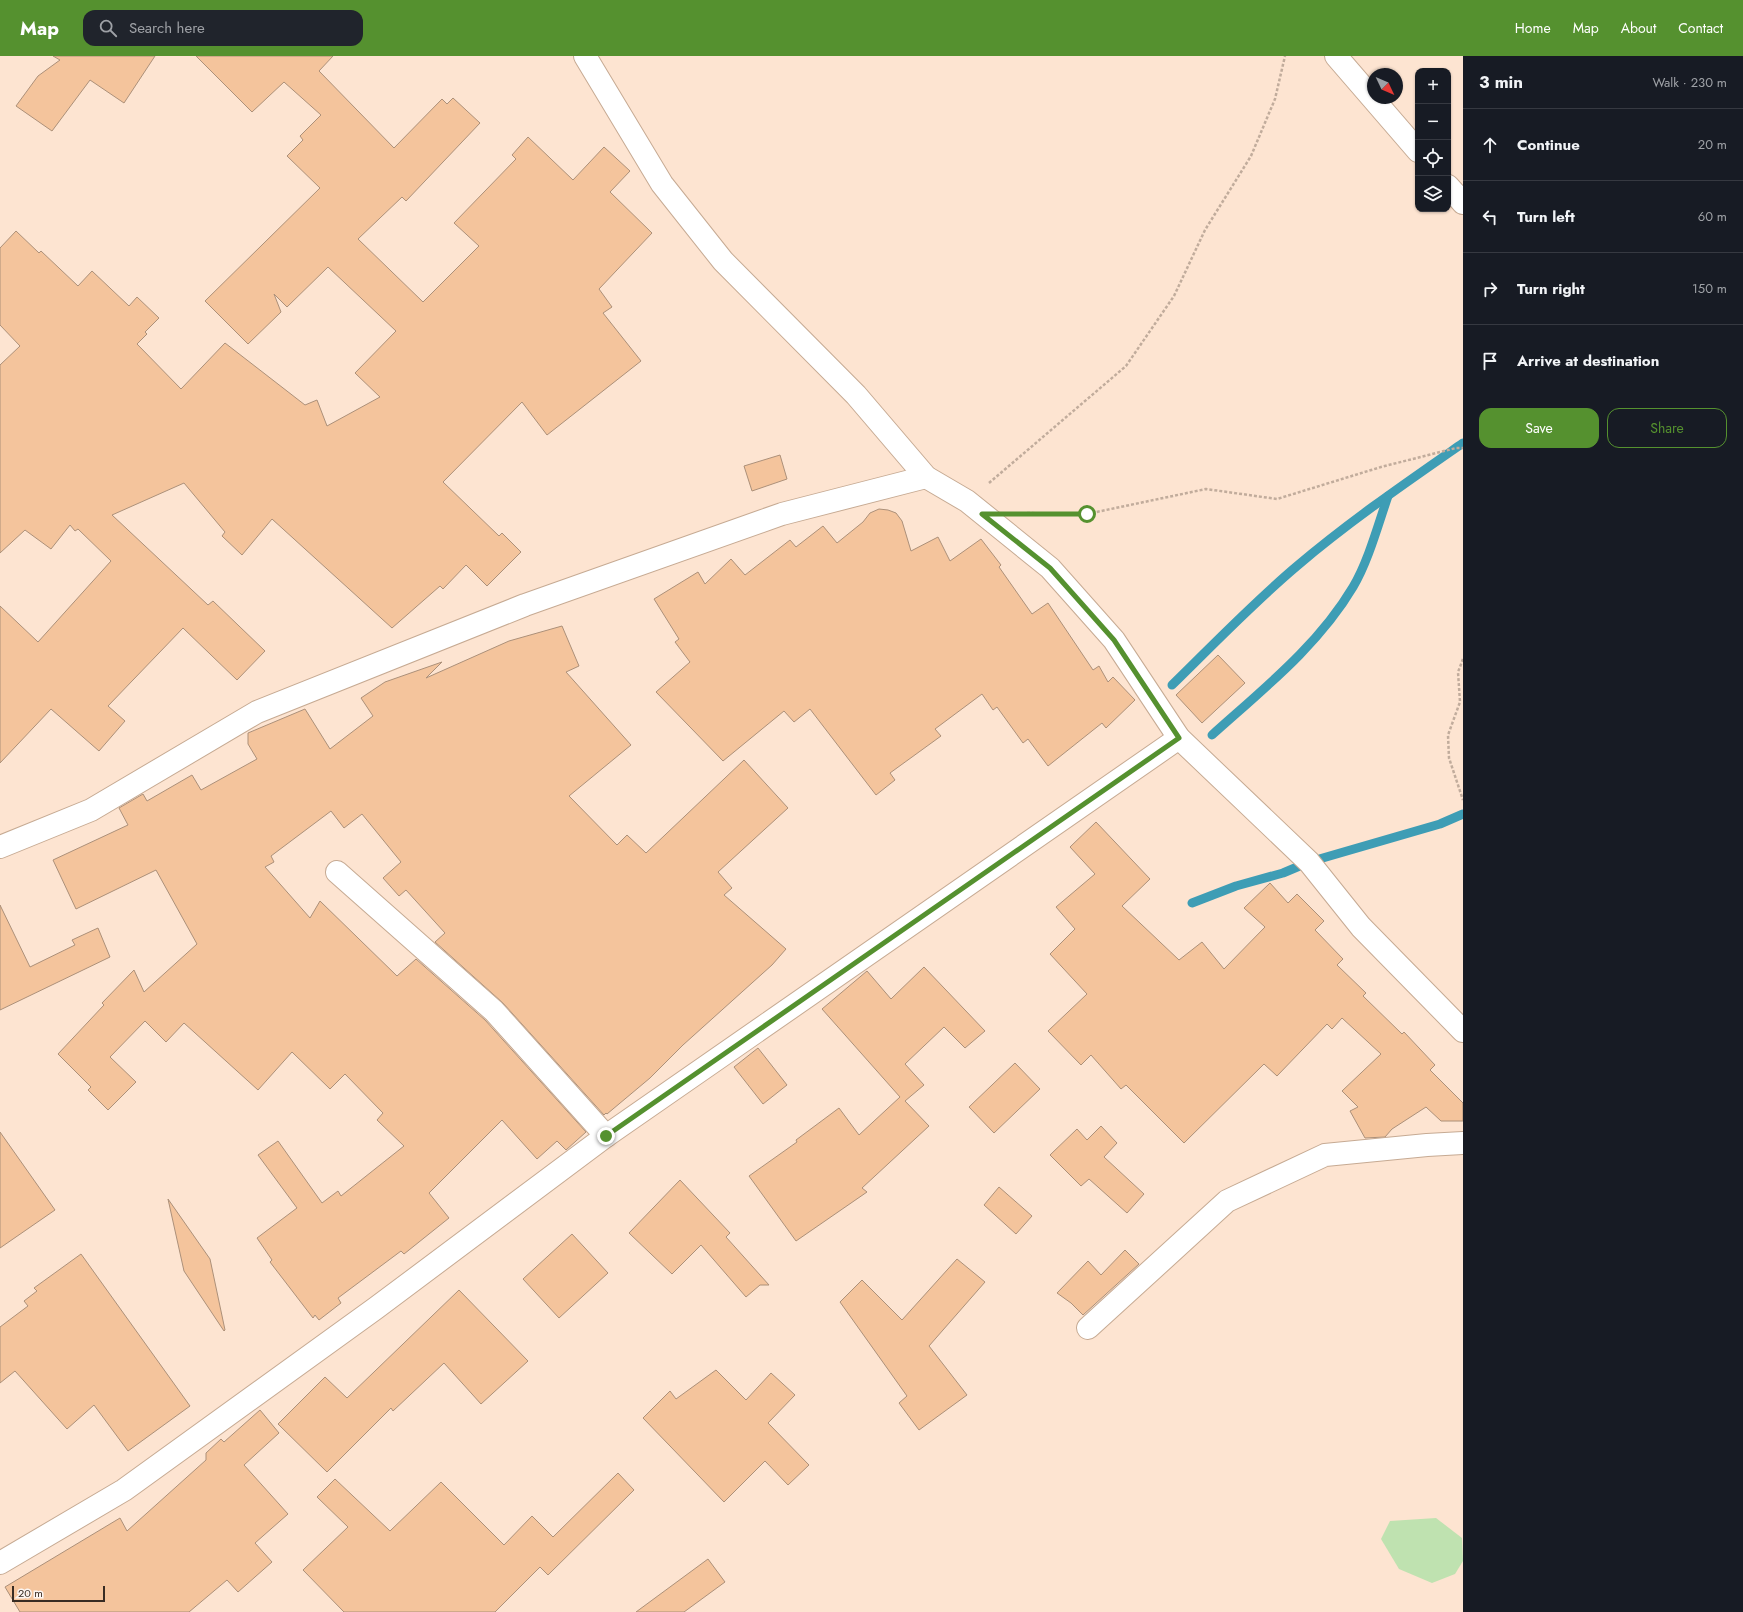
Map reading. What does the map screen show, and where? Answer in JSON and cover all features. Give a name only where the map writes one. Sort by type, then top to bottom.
[{"type":"street","points":[[586,56],[662,184],[723,261],[856,395],[926,477],[975,507],[1050,568],[1114,640],[1179,738],[1309,862],[1361,927],[1463,1031]]},
{"type":"street","points":[[1336,56],[1415,148]]},
{"type":"street","points":[[1451,189],[1463,203]]},
{"type":"street","points":[[0,847],[91,810],[257,712],[554,594],[782,514],[926,477]]},
{"type":"street","points":[[0,1563],[124,1490],[376,1308],[606,1136],[1179,738]]},
{"type":"street","points":[[337,872],[494,1010],[606,1136]]},
{"type":"street","points":[[1088,1328],[1227,1201],[1326,1155],[1427,1144],[1463,1143]]},
{"type":"path","points":[[975,507],[1126,366],[1174,296],[1205,230],[1251,156],[1275,99],[1285,56]]},
{"type":"path","points":[[975,507],[1087,514],[1206,489],[1277,499],[1381,467],[1456,448],[1463,448]]},
{"type":"path","points":[[1463,659],[1458,672],[1460,702],[1448,735],[1449,758],[1463,800]]},
{"type":"green space","points":[[1436,1518],[1462,1538],[1463,1561],[1455,1574],[1432,1583],[1399,1569],[1381,1539],[1390,1521]]},
{"type":"building","points":[[53,56],[155,56],[124,103],[90,80],[52,131],[16,106],[38,76],[60,60]]},
{"type":"building","points":[[196,56],[333,56],[319,71],[394,148],[442,99],[447,104],[453,98],[480,123],[406,201],[402,197],[358,239],[423,302],[479,246],[454,223],[516,159],[512,155],[528,137],[573,180],[604,147],[630,171],[610,192],[652,233],[599,289],[612,307],[603,313],[641,361],[547,435],[522,402],[443,482],[499,536],[502,533],[521,552],[487,586],[466,565],[443,589],[440,586],[392,628],[272,519],[242,555],[222,536],[225,532],[184,483],[112,515],[208,605],[213,601],[265,651],[237,680],[183,628],[108,706],[125,721],[99,751],[51,709],[0,763],[0,606],[38,642],[111,561],[78,529],[75,531],[70,525],[51,549],[25,530],[0,553],[0,365],[20,346],[0,325],[0,248],[16,231],[39,253],[41,251],[78,286],[92,271],[129,306],[137,297],[159,318],[145,332],[147,334],[137,344],[181,389],[225,343],[305,405],[317,400],[327,426],[380,397],[355,373],[396,331],[328,267],[287,307],[274,294],[281,312],[248,344],[205,301],[320,188],[287,156],[303,140],[300,136],[321,115],[284,82],[252,112]]},
{"type":"building","points":[[780,455],[787,479],[752,491],[744,466]]},
{"type":"building","points":[[879,509],[896,513],[902,521],[911,551],[938,537],[950,561],[981,539],[1001,565],[999,567],[1032,614],[1048,603],[1093,670],[1099,666],[1108,682],[1113,677],[1135,700],[1106,728],[1102,723],[1048,766],[1028,739],[1023,743],[997,707],[993,710],[982,694],[935,729],[941,736],[890,773],[895,780],[876,795],[810,709],[794,722],[784,711],[723,761],[656,692],[690,662],[675,642],[679,639],[654,599],[698,572],[705,584],[731,559],[745,575],[790,540],[796,547],[823,526],[837,543],[863,522],[870,513]]},
{"type":"building","points":[[562,626],[579,666],[566,672],[631,745],[569,796],[617,845],[627,835],[646,853],[744,760],[788,808],[718,872],[732,888],[724,895],[786,949],[772,965],[683,1045],[650,1078],[604,1115],[503,1003],[435,942],[445,933],[406,890],[399,896],[383,878],[401,862],[362,814],[344,828],[331,811],[271,856],[274,862],[265,867],[310,918],[320,901],[397,976],[416,959],[485,1020],[586,1132],[566,1150],[557,1141],[537,1159],[502,1120],[429,1193],[449,1218],[404,1254],[401,1251],[338,1298],[341,1303],[319,1320],[315,1315],[313,1318],[270,1262],[272,1260],[257,1238],[297,1208],[258,1155],[278,1141],[322,1203],[338,1191],[341,1196],[404,1146],[377,1120],[383,1113],[345,1074],[330,1089],[292,1052],[258,1090],[184,1023],[166,1042],[145,1021],[110,1057],[136,1082],[108,1110],[88,1090],[91,1087],[58,1054],[104,1005],[102,1003],[134,970],[144,992],[197,944],[156,870],[76,909],[53,860],[128,825],[119,808],[143,794],[147,801],[192,775],[201,790],[257,759],[248,744],[248,733],[305,709],[330,749],[373,716],[361,698],[385,682],[442,662],[426,678],[509,641]]},
{"type":"building","points":[[1218,655],[1245,683],[1202,723],[1176,695]]},
{"type":"building","points":[[1096,822],[1150,879],[1122,906],[1179,960],[1202,942],[1224,969],[1265,927],[1244,908],[1270,883],[1288,903],[1297,894],[1324,921],[1315,930],[1343,959],[1337,965],[1366,993],[1363,996],[1402,1034],[1404,1032],[1435,1065],[1430,1070],[1463,1103],[1463,1121],[1441,1121],[1426,1107],[1392,1129],[1385,1137],[1365,1138],[1350,1111],[1358,1107],[1342,1091],[1381,1054],[1342,1018],[1332,1029],[1327,1024],[1277,1076],[1264,1064],[1184,1143],[1126,1085],[1121,1089],[1091,1055],[1081,1065],[1048,1031],[1087,994],[1050,954],[1075,929],[1056,907],[1095,874],[1070,847]]},
{"type":"building","points":[[0,905],[30,967],[75,945],[72,940],[98,928],[110,957],[0,1010]]},
{"type":"building","points":[[924,967],[985,1031],[965,1048],[944,1027],[905,1064],[924,1085],[905,1101],[929,1126],[862,1188],[867,1192],[796,1241],[749,1176],[797,1142],[796,1140],[839,1108],[859,1135],[900,1097],[822,1009],[867,971],[891,999]]},
{"type":"building","points":[[758,1048],[787,1085],[763,1104],[734,1067]]},
{"type":"building","points":[[1015,1063],[1040,1089],[994,1133],[969,1107]]},
{"type":"building","points":[[1101,1126],[1117,1143],[1104,1157],[1144,1194],[1127,1213],[1089,1179],[1081,1186],[1050,1155],[1077,1129],[1087,1140]]},
{"type":"building","points":[[0,1132],[55,1210],[0,1248]]},
{"type":"building","points":[[680,1180],[730,1233],[726,1237],[769,1285],[760,1285],[746,1297],[701,1245],[672,1274],[629,1233]]},
{"type":"building","points":[[999,1187],[1032,1216],[1016,1234],[984,1205]]},
{"type":"building","points":[[168,1199],[210,1259],[224,1331],[184,1271]]},
{"type":"building","points":[[572,1234],[608,1273],[559,1318],[523,1279]]},
{"type":"building","points":[[1125,1250],[1139,1264],[1083,1315],[1071,1303],[1057,1293],[1088,1261],[1101,1275]]},
{"type":"building","points":[[81,1254],[190,1406],[128,1451],[94,1405],[67,1429],[15,1371],[0,1383],[0,1327],[28,1306],[24,1301],[37,1291],[34,1288]]},
{"type":"building","points":[[957,1259],[985,1282],[929,1346],[967,1395],[919,1430],[899,1403],[907,1396],[840,1302],[862,1280],[902,1320]]},
{"type":"building","points":[[459,1290],[528,1361],[481,1404],[444,1363],[393,1411],[391,1408],[327,1472],[278,1424],[325,1377],[347,1398]]},
{"type":"building","points":[[716,1370],[746,1400],[771,1373],[795,1395],[768,1423],[809,1465],[788,1485],[765,1461],[724,1502],[643,1418],[670,1391],[676,1399]]},
{"type":"building","points":[[260,1410],[279,1433],[244,1465],[288,1514],[255,1543],[272,1562],[238,1592],[227,1580],[189,1612],[20,1612],[5,1587],[120,1518],[127,1531],[206,1460],[206,1453],[221,1439],[224,1442]]},
{"type":"building","points":[[618,1473],[634,1490],[548,1575],[540,1567],[495,1612],[344,1612],[303,1570],[348,1527],[317,1497],[335,1479],[390,1531],[441,1482],[504,1545],[532,1516],[553,1537]]},
{"type":"building","points":[[708,1559],[725,1582],[684,1612],[636,1612]]},
{"type":"waterway","points":[[1172,685],[1249,609],[1317,549],[1400,487],[1463,443]]},
{"type":"waterway","points":[[1212,735],[1288,666],[1323,629],[1339,608],[1353,587],[1363,566],[1388,496]]},
{"type":"waterway","points":[[1192,903],[1236,886],[1283,873],[1309,862],[1440,824],[1463,814]]},
{"type":"route","points":[[606,1136],[1179,738],[1114,640],[1050,568],[982,514],[1087,514]]}]
